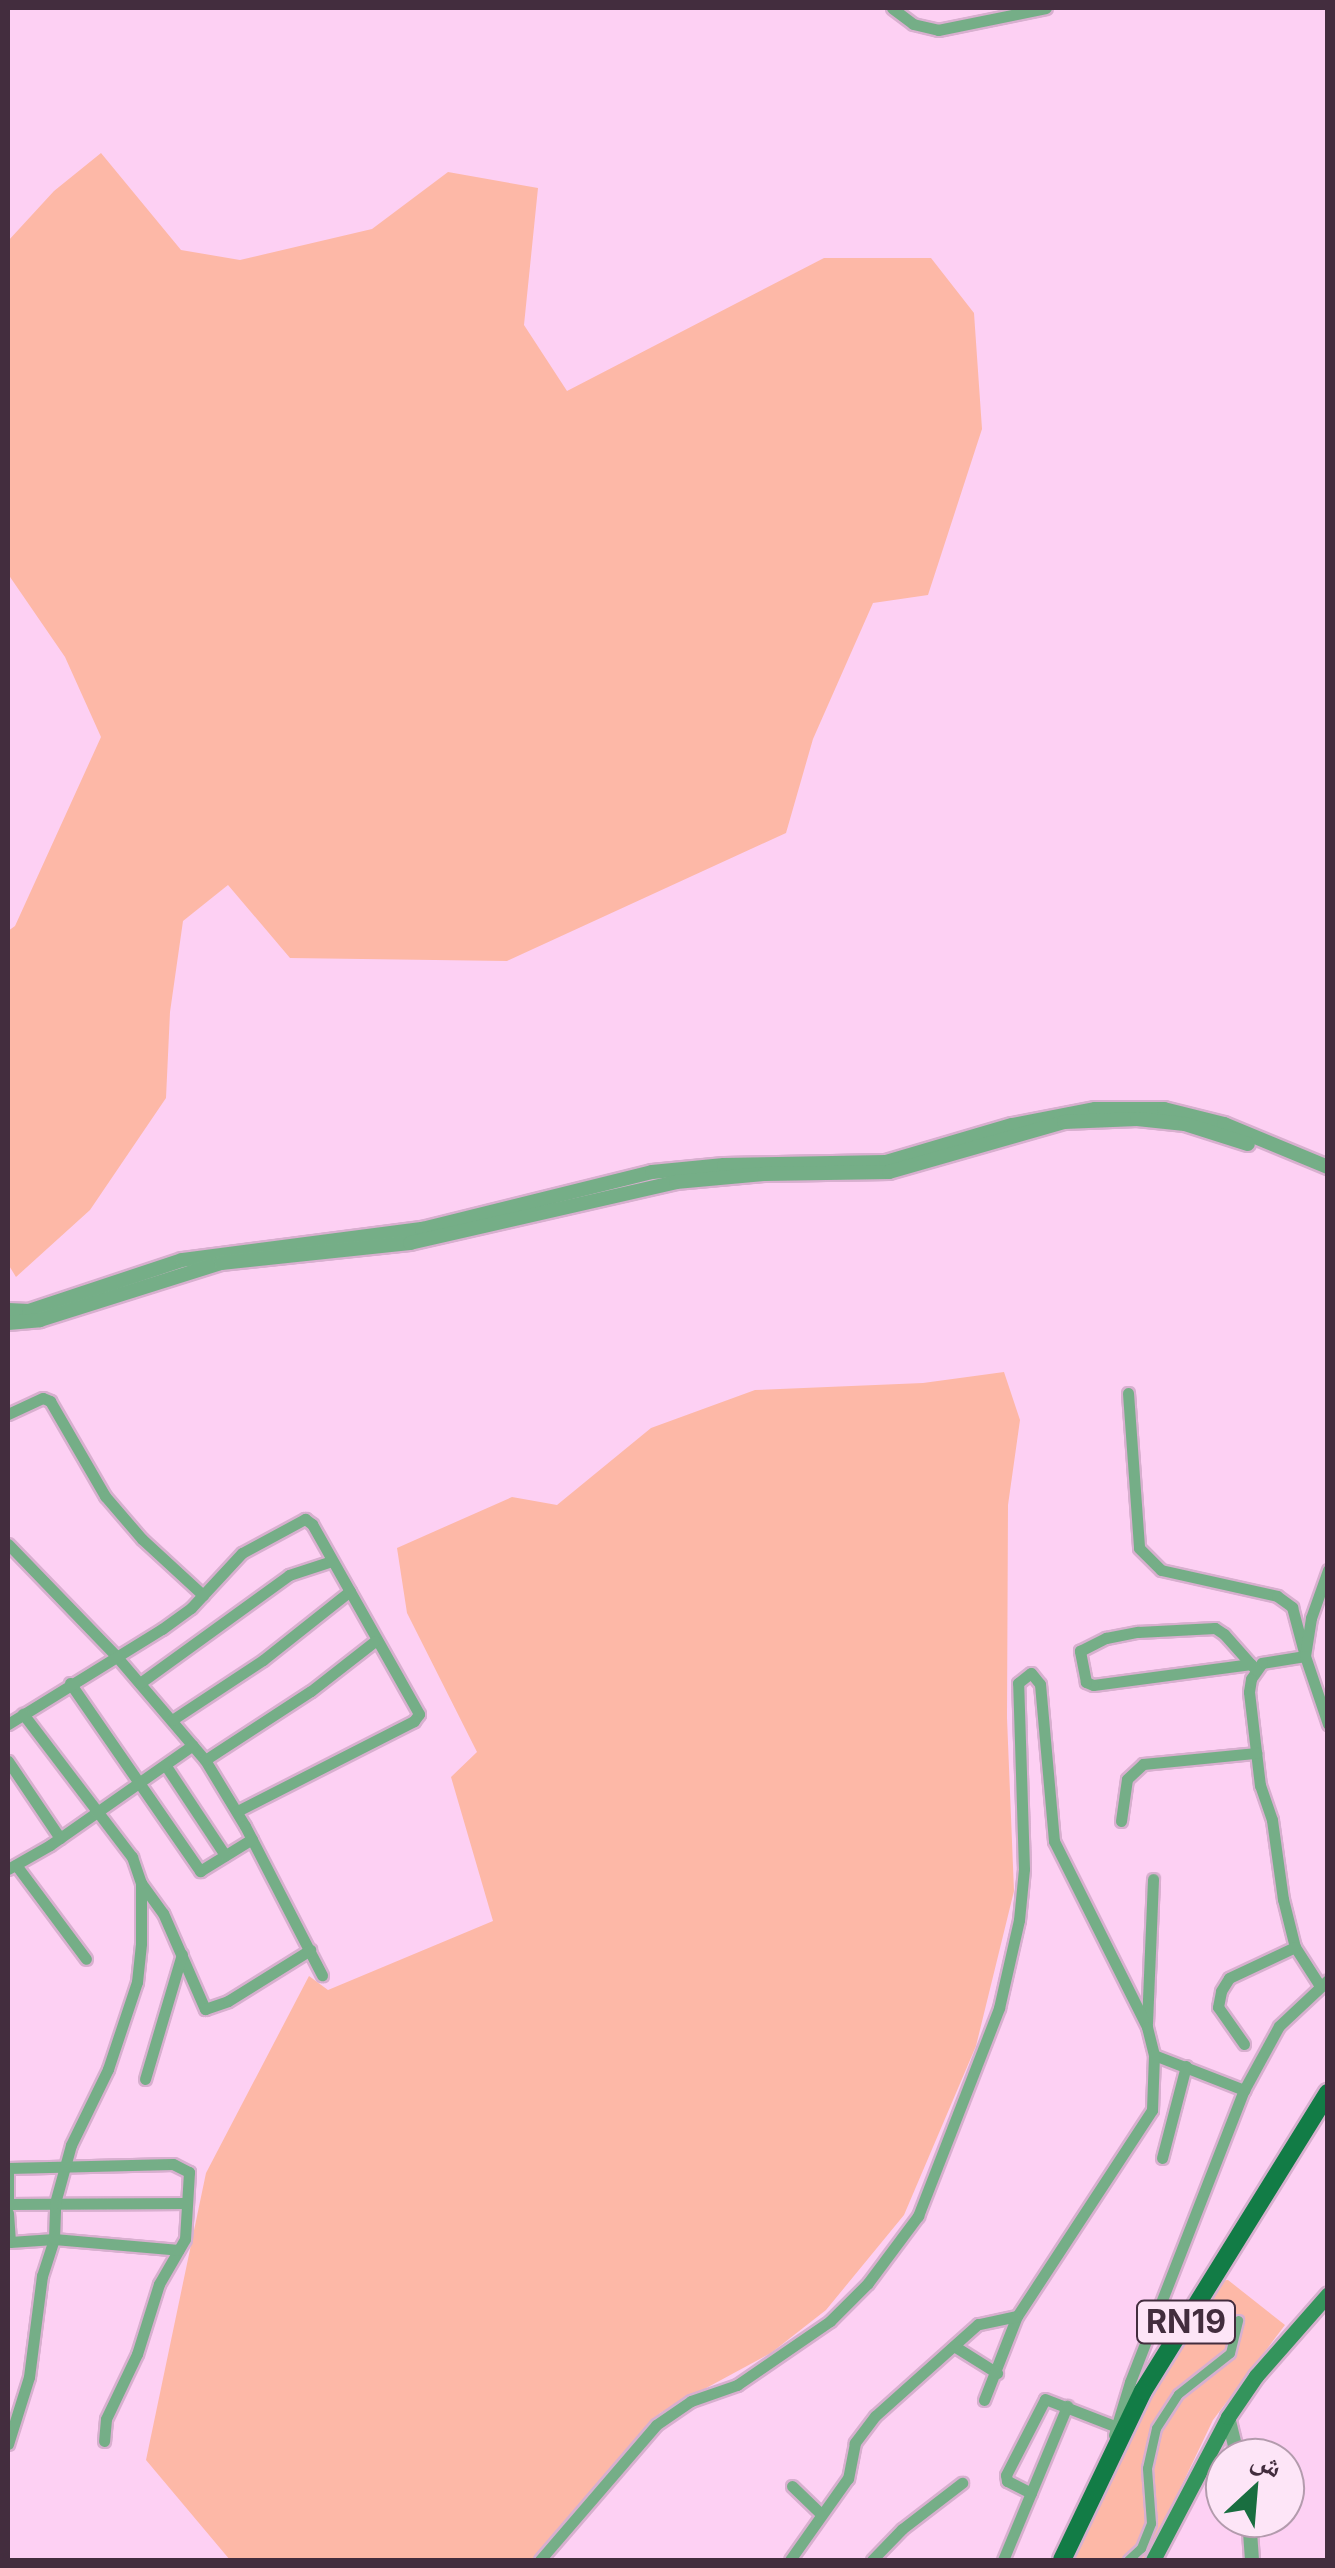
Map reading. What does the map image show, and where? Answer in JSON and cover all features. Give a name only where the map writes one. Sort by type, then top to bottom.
[{"type":"main road","name":"RN19","points":[[1062,2560],[1105,2462],[1143,2391],[1328,2093]]},
{"type":"main road","points":[[1154,2560],[1228,2416],[1328,2294]]},
{"type":"street","points":[[892,8],[928,29],[976,25],[1046,8]]},
{"type":"street","points":[[975,8],[976,25]]},
{"type":"street","points":[[8,1310],[29,1311],[182,1260],[422,1229],[652,1172],[724,1165],[886,1162],[1059,1114],[1095,1109],[1164,1110],[1224,1124],[1328,1168]]},
{"type":"street","points":[[8,1323],[40,1320],[221,1263],[410,1243],[660,1184],[764,1174],[889,1172],[1064,1122],[1137,1119],[1185,1124],[1218,1132],[1328,1176]]},
{"type":"street","points":[[1128,1393],[1139,1548],[1161,1570],[1285,1598],[1328,1724]]},
{"type":"street","points":[[8,1414],[42,1398],[50,1401],[104,1496],[142,1539],[204,1595]]},
{"type":"street","points":[[8,1724],[178,1618],[242,1554],[301,1519],[312,1524],[411,1698],[417,1718],[237,1811]]},
{"type":"street","points":[[8,1544],[117,1657],[205,1760],[237,1811],[322,1975]]},
{"type":"street","points":[[140,1683],[289,1576],[332,1560]]},
{"type":"street","points":[[1306,1656],[1311,1618],[1328,1570]]},
{"type":"street","points":[[172,1720],[263,1660],[350,1591]]},
{"type":"street","points":[[1254,1667],[1215,1628],[1106,1638],[1081,1648],[1080,1654],[1086,1682],[1093,1685],[1254,1667],[1270,1660],[1306,1656]]},
{"type":"street","points":[[205,1760],[286,1709],[376,1641]]},
{"type":"street","points":[[1105,2462],[1130,2382],[1244,2090],[1279,2026],[1324,1983],[1295,1947],[1256,1753],[1249,1692],[1254,1667]]},
{"type":"street","points":[[540,2560],[656,2425],[678,2408],[737,2385],[830,2321],[868,2284],[918,2216],[999,2008],[1019,1920],[1024,1869],[1018,1683],[1026,1674],[1040,1684],[1058,1856],[1147,2027],[1154,2054],[1154,2097],[1148,2122],[1017,2316],[984,2400]]},
{"type":"street","points":[[70,1684],[200,1871],[252,1839]]},
{"type":"street","points":[[22,1714],[132,1857],[182,1954],[201,2003],[209,2009],[310,1950]]},
{"type":"street","points":[[86,1958],[12,1867],[193,1745]]},
{"type":"street","points":[[1121,1821],[1126,1779],[1143,1764],[1256,1753]]},
{"type":"street","points":[[8,1761],[60,1838]]},
{"type":"street","points":[[166,1766],[225,1855]]},
{"type":"street","points":[[1147,2027],[1153,1879]]},
{"type":"street","points":[[8,2444],[10,2420],[29,2377],[42,2276],[54,2240],[55,2204],[75,2131],[108,2069],[136,1982],[142,1882]]},
{"type":"street","points":[[1244,2044],[1218,2007],[1221,1991],[1229,1978],[1295,1947]]},
{"type":"street","points":[[145,2079],[182,1954]]},
{"type":"street","points":[[1154,2054],[1244,2090]]},
{"type":"street","points":[[1162,2158],[1186,2066]]},
{"type":"street","points":[[104,2440],[106,2419],[138,2354],[158,2284],[186,2238],[190,2172],[182,2165],[8,2168],[8,2202],[187,2203]]},
{"type":"street","points":[[8,2213],[10,2242],[54,2240],[179,2250]]},
{"type":"street","points":[[790,2560],[848,2478],[855,2443],[875,2416],[978,2324],[1017,2316]]},
{"type":"street","points":[[1128,2560],[1141,2548],[1150,2523],[1148,2468],[1156,2428],[1178,2394],[1230,2353],[1238,2320]]},
{"type":"street","points":[[954,2346],[997,2373]]},
{"type":"street","points":[[1031,2493],[1007,2481],[1006,2475],[1045,2399],[1117,2426]]},
{"type":"street","points":[[1003,2560],[1067,2406]]},
{"type":"street","points":[[1228,2416],[1233,2438]]},
{"type":"street","points":[[872,2560],[902,2529],[962,2483]]},
{"type":"street","points":[[792,2486],[821,2514]]},
{"type":"shaded area","points":[[101,153],[181,250],[240,260],[372,229],[448,172],[538,188],[524,325],[567,391],[824,258],[931,258],[974,313],[982,429],[928,595],[873,603],[813,739],[786,833],[507,961],[290,958],[228,885],[183,921],[170,1012],[166,1098],[90,1210],[16,1277],[8,1264],[8,931],[15,926],[101,737],[65,657],[8,574],[8,241],[54,191]]},
{"type":"shaded area","points":[[1004,1372],[1020,1420],[1008,1505],[1007,1718],[1014,1891],[976,2046],[904,2215],[826,2310],[771,2353],[660,2413],[538,2560],[230,2560],[146,2460],[206,2173],[309,1976],[328,1990],[493,1921],[451,1777],[477,1752],[407,1613],[397,1548],[512,1497],[557,1505],[651,1428],[755,1390],[923,1383]]},
{"type":"shaded area","points":[[1228,2280],[1285,2325],[1213,2420],[1146,2560],[1071,2560],[1144,2402],[1219,2281]]}]
